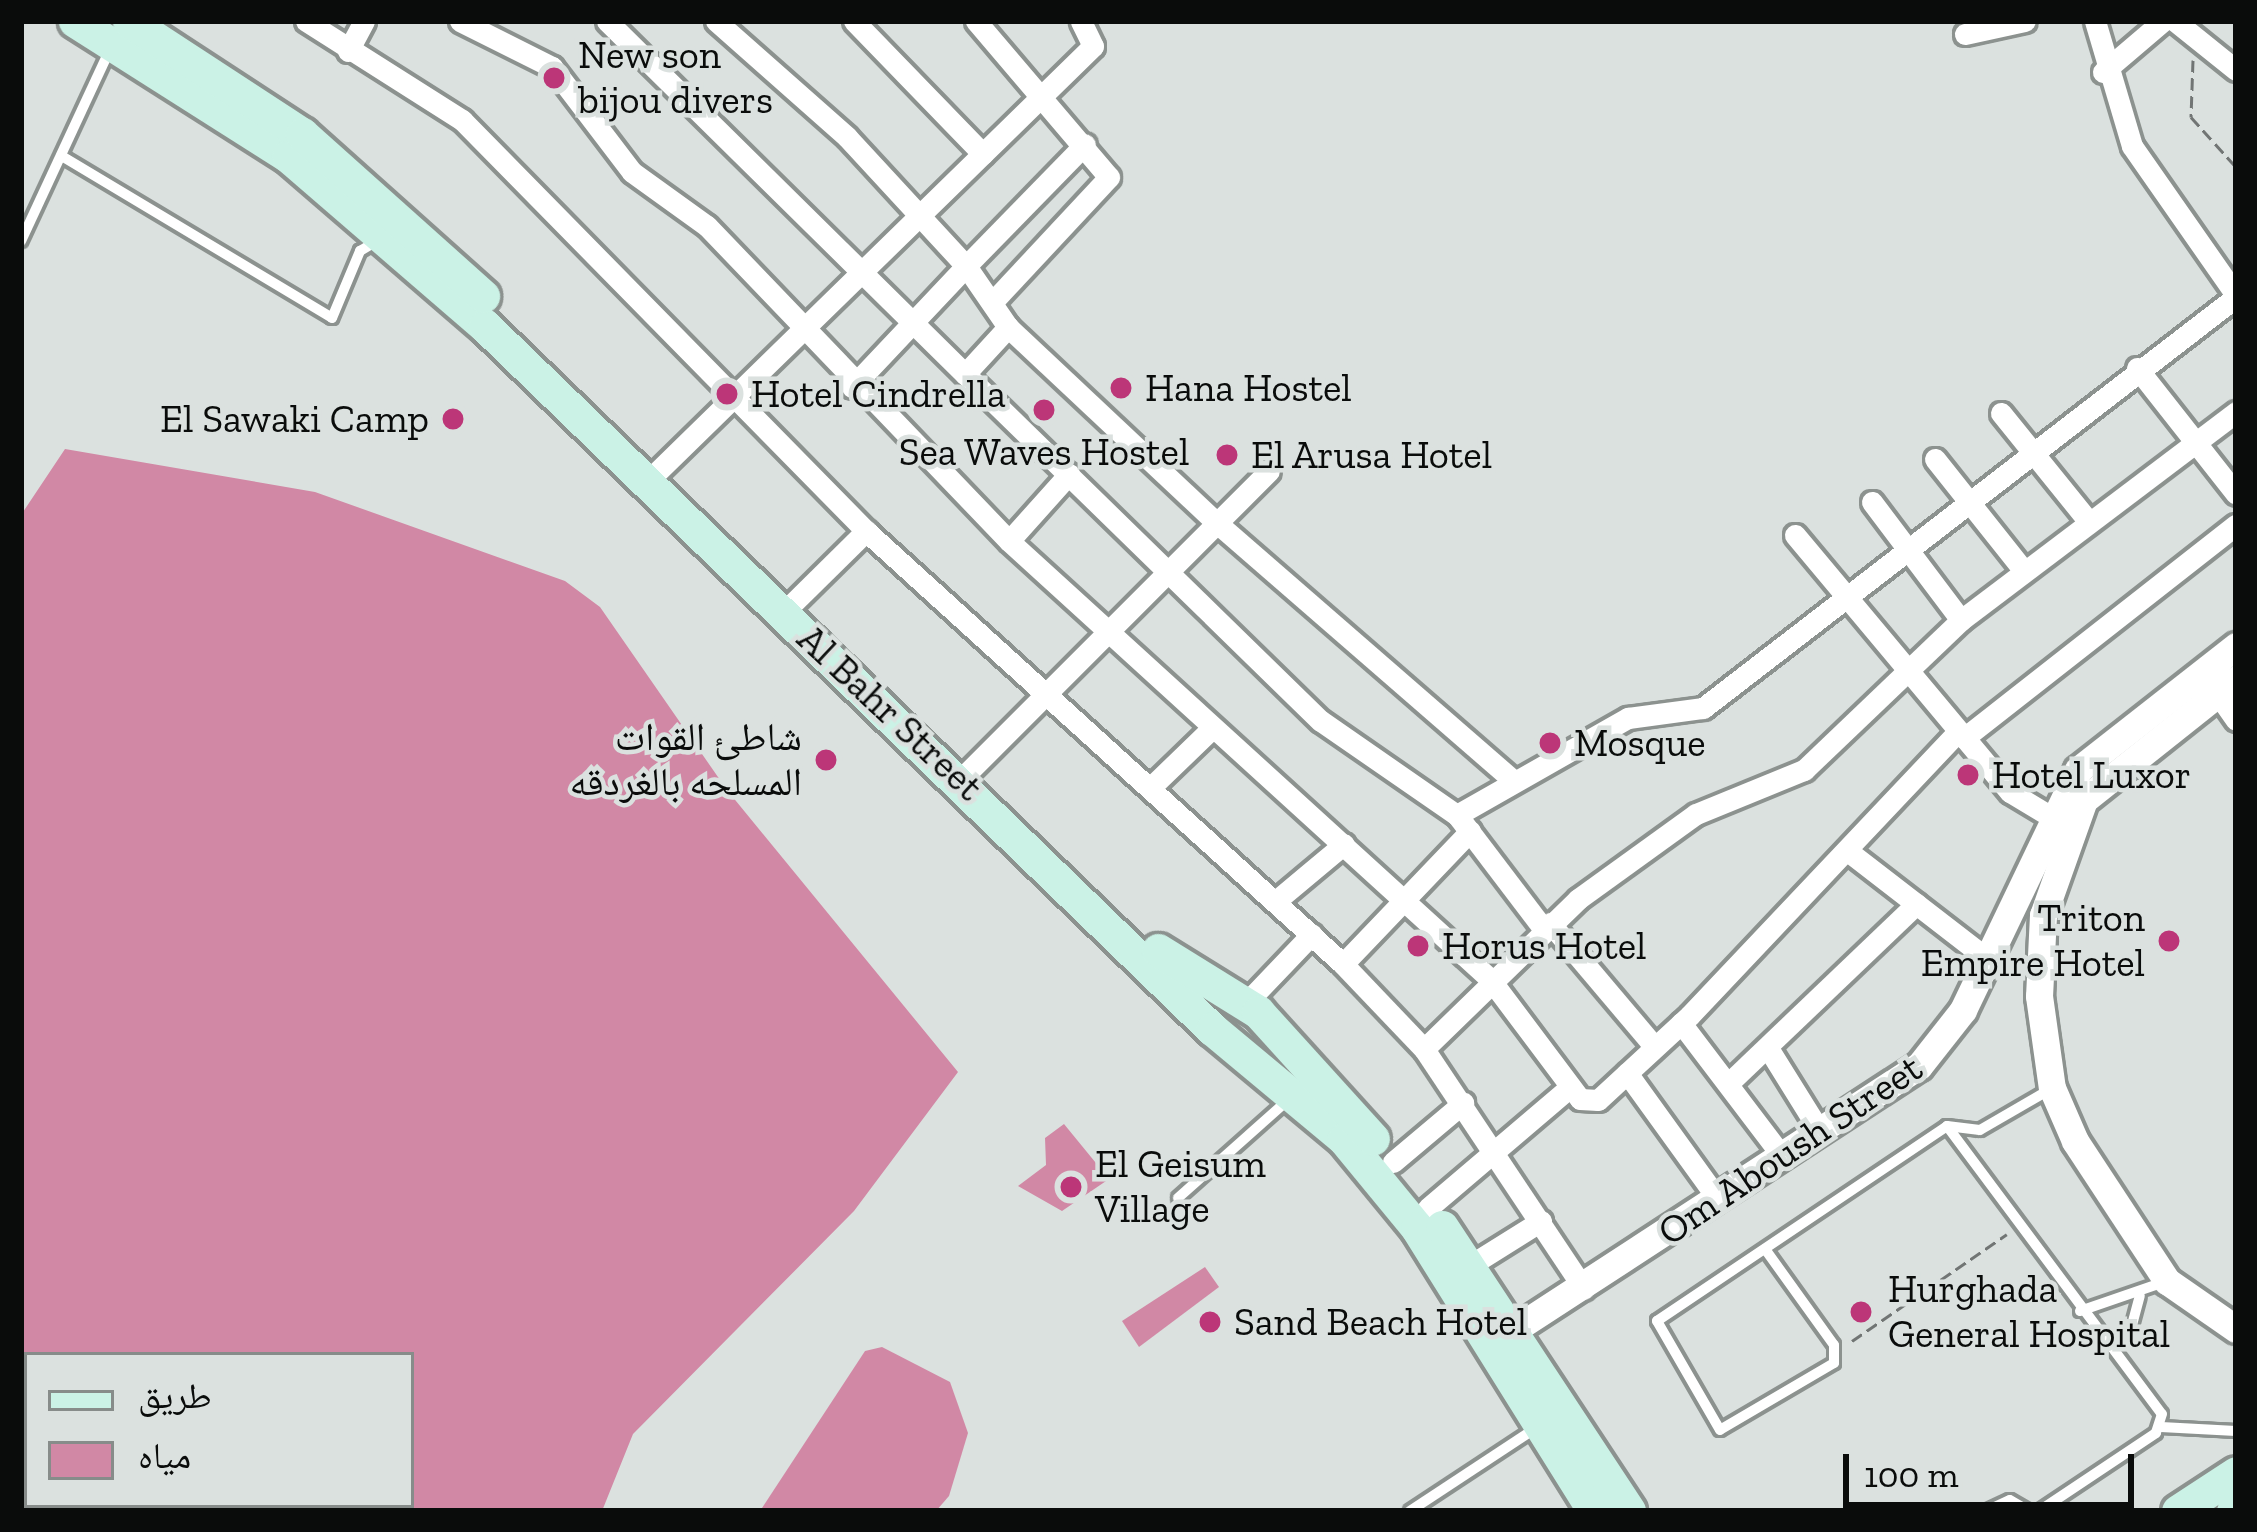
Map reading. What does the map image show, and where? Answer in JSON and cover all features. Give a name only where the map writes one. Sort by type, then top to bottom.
[{"type":"main road","name":"Al Bahr Street","points":[[75,21],[121,31],[302,134],[1152,945],[1246,1003],[1394,1162],[1469,1266],[1629,1511]]},
{"type":"main road","name":"Al Bahr Street","points":[[121,31],[288,156],[644,476],[1212,1029],[1295,1094],[1417,1228],[1594,1511]]},
{"type":"main road","points":[[1212,1029],[1246,1003]]},
{"type":"main road","points":[[1263,1072],[1287,1043]]},
{"type":"main road","points":[[2178,1511],[2236,1473]]},
{"type":"street","points":[[306,21],[462,120],[866,531],[1343,964],[1424,1049],[1495,1145],[1584,1289]]},
{"type":"street","points":[[348,51],[364,21]]},
{"type":"street","points":[[460,21],[552,67],[632,172],[707,226],[810,330],[852,387],[1009,541],[1110,631],[1210,730],[1402,894],[1490,979],[1570,1087],[1589,1103],[1681,1023],[1961,734],[2236,525]]},
{"type":"street","points":[[607,21],[1321,721],[1464,823],[1546,925],[1654,1046]]},
{"type":"street","points":[[716,21],[847,136],[998,297],[1008,327],[1217,523],[1512,779]]},
{"type":"street","points":[[854,21],[983,154]]},
{"type":"street","points":[[976,21],[1047,92],[1108,186],[998,297]]},
{"type":"street","points":[[658,471],[810,330],[1093,46],[1081,21]]},
{"type":"street","points":[[1965,34],[2025,21]]},
{"type":"street","points":[[1343,964],[1464,823],[1512,779],[1628,718],[1693,714],[1850,601],[2137,368],[2236,296],[2132,146],[2103,73],[2095,21]]},
{"type":"street","points":[[2103,73],[2163,21]]},
{"type":"street","points":[[2175,21],[2236,70]]},
{"type":"street","points":[[852,387],[1085,144]]},
{"type":"street","points":[[965,374],[1008,327]]},
{"type":"street","points":[[2137,368],[2236,494]]},
{"type":"street","points":[[2001,412],[2089,522]]},
{"type":"street","points":[[1424,1049],[1546,925],[1696,814],[1804,770],[1961,620],[2236,412]]},
{"type":"street","points":[[1935,459],[2024,571]]},
{"type":"street","points":[[969,771],[1269,471]]},
{"type":"street","points":[[1009,541],[1070,474]]},
{"type":"street","points":[[1872,502],[1961,620]]},
{"type":"street","points":[[793,603],[866,531]]},
{"type":"street","points":[[1796,536],[1906,674],[2015,796],[2050,816]]},
{"type":"street","name":"Om Aboush Street","points":[[1512,1331],[1584,1289],[1919,1066],[1963,1010],[2050,816],[2106,745],[2236,646]]},
{"type":"street","points":[[2236,720],[2226,686],[2096,785],[2065,840],[2039,958],[2052,1088],[2167,1281],[2236,1329]]},
{"type":"street","points":[[1150,788],[1210,730]]},
{"type":"street","points":[[1277,900],[1344,844]]},
{"type":"street","points":[[1850,852],[1985,957]]},
{"type":"street","points":[[1732,1080],[1916,904]]},
{"type":"street","points":[[1246,1003],[1312,934]]},
{"type":"street","points":[[1681,1023],[1732,1080],[1782,1156]]},
{"type":"street","points":[[1768,1048],[1819,1130]]},
{"type":"street","points":[[1627,1073],[1718,1199]]},
{"type":"street","points":[[1428,1208],[1495,1145],[1570,1087]]},
{"type":"street","points":[[1394,1162],[1463,1103]]},
{"type":"street","points":[[1469,1266],[1540,1221]]},
{"type":"lane","points":[[21,241],[121,31]]},
{"type":"lane","points":[[64,158],[332,318],[360,251],[381,238]]},
{"type":"lane","points":[[1765,1249],[1837,1351],[1831,1369],[1733,1429],[1714,1426],[1653,1328],[1765,1249],[1947,1126],[1980,1130],[2052,1088]]},
{"type":"lane","points":[[1178,1198],[1295,1094]]},
{"type":"lane","points":[[1947,1126],[2161,1427]]},
{"type":"lane","points":[[2080,1311],[2114,1293],[2140,1296],[2167,1281]]},
{"type":"lane","points":[[2107,1346],[2132,1325],[2140,1296]]},
{"type":"lane","points":[[1410,1511],[1541,1424]]},
{"type":"lane","points":[[2039,1511],[2161,1427],[2236,1431]]},
{"type":"lane","points":[[1987,1511],[2010,1500],[2030,1511]]},
{"type":"path","points":[[2193,35],[2192,117],[2236,167]]},
{"type":"path","points":[[1837,1351],[2018,1226]]},
{"type":"water","points":[[65,449],[315,492],[565,581],[600,607],[727,790],[958,1072],[854,1211],[633,1434],[602,1511],[21,1511],[21,515]]},
{"type":"water","points":[[1064,1124],[1109,1179],[1062,1211],[1018,1186],[1046,1165],[1045,1138]]},
{"type":"water","points":[[1205,1267],[1219,1287],[1139,1347],[1122,1321]]},
{"type":"water","points":[[882,1347],[950,1382],[968,1433],[949,1496],[936,1511],[760,1511],[865,1351]]},
{"type":"place","name":"New son bijou divers","points":[[554,78]]},
{"type":"place","name":"Hana Hostel","points":[[1121,388]]},
{"type":"place","name":"Hotel Cindrella","points":[[727,394]]},
{"type":"place","name":"Sea Waves Hostel","points":[[1044,410]]},
{"type":"place","name":"El Sawaki Camp","points":[[453,419]]},
{"type":"place","name":"El Arusa Hotel","points":[[1227,455]]},
{"type":"place","name":"Mosque","points":[[1550,743]]},
{"type":"place","name":"شاطئ القوات المسلحه بالغردقه","points":[[826,760]]},
{"type":"place","name":"Hotel Luxor","points":[[1968,775]]},
{"type":"place","name":"Triton Empire Hotel","points":[[2169,941]]},
{"type":"place","name":"Horus Hotel","points":[[1418,946]]},
{"type":"place","name":"El Geisum Village","points":[[1071,1187]]},
{"type":"place","name":"Hurghada General Hospital","points":[[1861,1312]]},
{"type":"place","name":"Sand Beach Hotel","points":[[1210,1322]]}]
